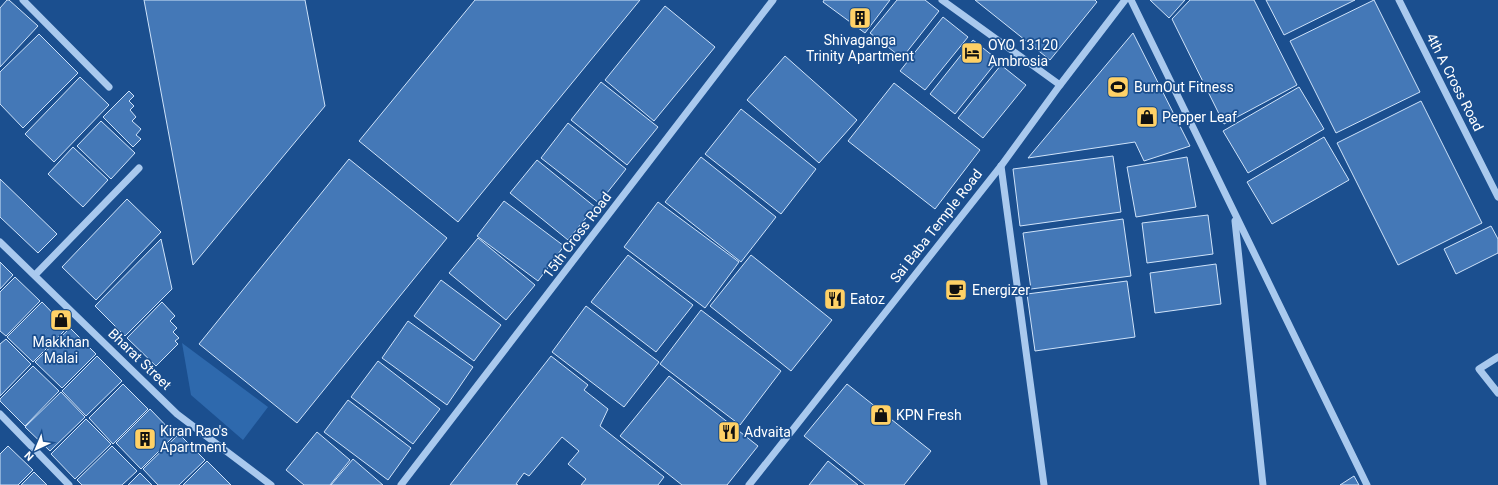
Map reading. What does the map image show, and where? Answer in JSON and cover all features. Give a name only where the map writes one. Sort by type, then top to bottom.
[{"type":"street","points":[[23,0],[109,87]]},
{"type":"street","name":"15th Cross Road","points":[[401,485],[773,0]]},
{"type":"street","points":[[942,0],[1060,85]]},
{"type":"street","name":"Sai Baba Temple Road","points":[[750,485],[1001,166],[1060,85],[1125,0]]},
{"type":"street","points":[[1131,0],[1367,485]]},
{"type":"street","name":"4th A Cross Road","points":[[1399,0],[1498,197]]},
{"type":"street","points":[[1001,166],[1044,485]]},
{"type":"street","points":[[35,275],[139,168]]},
{"type":"street","points":[[1235,214],[1263,485]]},
{"type":"street","name":"Bharat Street","points":[[0,242],[177,414],[271,485]]},
{"type":"street","points":[[1498,357],[1480,369],[1498,393]]},
{"type":"street","points":[[0,414],[69,485]]},
{"type":"shaded area","points":[[182,343],[268,407],[243,440],[191,395]]},
{"type":"building","points":[[7,0],[9,0],[38,26],[0,67],[0,8]]},
{"type":"building","points":[[144,0],[305,0],[325,106],[193,265]]},
{"type":"building","points":[[475,0],[640,0],[458,222],[359,141]]},
{"type":"building","name":"Shivaganga Trinity Apartment","points":[[824,0],[890,0],[865,33],[823,2]]},
{"type":"building","points":[[897,0],[925,0],[939,11],[902,58],[870,33]]},
{"type":"building","points":[[975,0],[1095,0],[1097,2],[1050,60]]},
{"type":"building","points":[[1150,0],[1185,0],[1169,18]]},
{"type":"building","points":[[1190,0],[1254,0],[1297,85],[1224,124],[1172,19]]},
{"type":"building","points":[[1266,0],[1355,0],[1284,35]]},
{"type":"building","points":[[1374,0],[1420,92],[1336,133],[1290,41]]},
{"type":"building","points":[[665,6],[715,47],[654,121],[605,80]]},
{"type":"building","points":[[943,17],[968,37],[925,90],[900,71]]},
{"type":"building","points":[[1133,33],[1190,146],[1144,161],[1135,142],[1028,158]]},
{"type":"building","points":[[39,34],[78,73],[23,128],[0,104],[0,72]]},
{"type":"building","points":[[973,40],[998,60],[955,114],[930,94]]},
{"type":"building","points":[[785,56],[857,120],[819,163],[747,100]]},
{"type":"building","points":[[1001,65],[1026,85],[983,138],[958,118]]},
{"type":"building","points":[[80,77],[109,105],[54,162],[25,134]]},
{"type":"building","points":[[601,82],[658,127],[627,165],[571,120]]},
{"type":"building","points":[[894,83],[980,150],[935,209],[848,141]]},
{"type":"building","points":[[1299,87],[1324,129],[1248,173],[1223,131]]},
{"type":"building","points":[[129,91],[134,96],[129,101],[134,106],[130,110],[136,117],[132,121],[141,129],[136,135],[141,139],[133,147],[103,117]]},
{"type":"building","points":[[1421,101],[1482,223],[1398,265],[1337,143]]},
{"type":"building","points":[[741,109],[816,169],[781,214],[705,154]]},
{"type":"building","points":[[101,121],[135,153],[111,179],[77,146]]},
{"type":"building","points":[[568,123],[626,169],[599,203],[541,158]]},
{"type":"building","points":[[1324,137],[1349,180],[1272,224],[1247,182]]},
{"type":"building","points":[[73,147],[108,180],[83,207],[48,174]]},
{"type":"building","points":[[1113,156],[1121,212],[1020,226],[1013,169]]},
{"type":"building","points":[[701,157],[776,217],[741,262],[665,202]]},
{"type":"building","points":[[1187,157],[1196,207],[1136,217],[1127,167]]},
{"type":"building","points":[[349,159],[447,238],[297,423],[199,344]]},
{"type":"building","points":[[537,160],[595,207],[568,240],[510,193]]},
{"type":"building","points":[[0,179],[57,234],[38,253],[0,217]]},
{"type":"building","points":[[127,199],[161,232],[96,300],[62,267]]},
{"type":"building","points":[[504,201],[564,246],[538,281],[477,236]]},
{"type":"building","points":[[658,202],[739,262],[705,308],[624,247]]},
{"type":"building","points":[[1208,215],[1213,254],[1147,263],[1142,223]]},
{"type":"building","points":[[1123,219],[1131,276],[1031,289],[1023,233]]},
{"type":"building","points":[[1491,226],[1498,239],[1498,253],[1456,274],[1444,249]]},
{"type":"building","points":[[478,238],[535,285],[506,320],[449,273]]},
{"type":"building","points":[[161,239],[172,289],[125,336],[95,306]]},
{"type":"building","points":[[628,255],[693,305],[656,352],[591,302]]},
{"type":"building","points":[[751,255],[832,320],[791,371],[710,306]]},
{"type":"building","points":[[0,262],[13,275],[0,289]]},
{"type":"building","points":[[1216,264],[1221,304],[1155,313],[1150,273]]},
{"type":"building","points":[[15,277],[40,301],[6,336],[0,331],[0,292]]},
{"type":"building","points":[[441,280],[501,325],[474,361],[414,316]]},
{"type":"building","points":[[1127,281],[1135,337],[1035,351],[1027,294]]},
{"type":"building","points":[[42,302],[67,328],[33,362],[7,337]]},
{"type":"building","points":[[162,302],[175,316],[170,321],[177,328],[173,332],[179,338],[175,341],[178,344],[156,366],[127,338]]},
{"type":"building","points":[[586,306],[659,362],[624,407],[552,352]]},
{"type":"building","points":[[701,310],[781,371],[740,425],[660,364]]},
{"type":"building","points":[[408,321],[473,367],[447,405],[382,358]]},
{"type":"building","points":[[70,328],[96,354],[62,388],[35,362]]},
{"type":"building","points":[[6,339],[31,364],[0,396],[0,344]]},
{"type":"building","points":[[97,356],[122,381],[86,416],[62,391]]},
{"type":"building","points":[[551,356],[588,385],[584,390],[608,409],[600,426],[664,477],[658,485],[581,485],[586,479],[568,464],[579,451],[562,437],[529,476],[524,473],[516,484],[518,485],[450,485]]},
{"type":"building","points":[[378,361],[440,409],[413,444],[351,397]]},
{"type":"building","points":[[33,366],[59,391],[25,426],[0,401],[0,399]]},
{"type":"building","points":[[669,376],[758,446],[727,485],[682,485],[620,436]]},
{"type":"building","points":[[123,384],[148,409],[113,444],[89,418]]},
{"type":"building","points":[[847,384],[931,451],[904,485],[865,485],[804,436]]},
{"type":"building","points":[[61,392],[85,417],[50,451],[25,427]]},
{"type":"building","points":[[348,400],[411,448],[388,480],[324,432]]},
{"type":"building","name":"Kiran Rao's Apartment","points":[[150,409],[175,435],[141,469],[116,443]]},
{"type":"building","points":[[86,419],[111,444],[75,479],[51,454]]},
{"type":"building","points":[[317,432],[350,460],[330,485],[304,485],[286,470]]},
{"type":"building","points":[[179,434],[205,460],[179,485],[158,485],[143,469]]},
{"type":"building","points":[[8,446],[33,470],[18,485],[0,485],[0,454]]},
{"type":"building","points":[[112,446],[137,471],[122,485],[82,485],[77,480]]},
{"type":"building","points":[[353,459],[383,485],[331,485]]},
{"type":"building","points":[[207,461],[231,485],[183,485]]},
{"type":"building","points":[[828,461],[858,485],[809,485]]},
{"type":"building","points":[[34,472],[47,485],[21,485]]},
{"type":"building","points":[[140,473],[152,485],[128,485]]},
{"type":"building","points":[[1354,476],[1359,485],[1340,485]]},
{"type":"place","name":"Shivaganga Trinity Apartment","points":[[860,18]]},
{"type":"place","name":"OYO 13120 Ambrosia","points":[[972,53]]},
{"type":"place","name":"BurnOut Fitness","points":[[1118,87]]},
{"type":"place","name":"Pepper Leaf","points":[[1147,117]]},
{"type":"place","name":"Energizer","points":[[956,290]]},
{"type":"place","name":"Eatoz","points":[[835,299]]},
{"type":"place","name":"Makkhan Malai","points":[[61,320]]},
{"type":"place","name":"KPN Fresh","points":[[881,415]]},
{"type":"place","name":"Advaita","points":[[729,432]]},
{"type":"place","name":"Kiran Rao's Apartment","points":[[145,439]]}]
